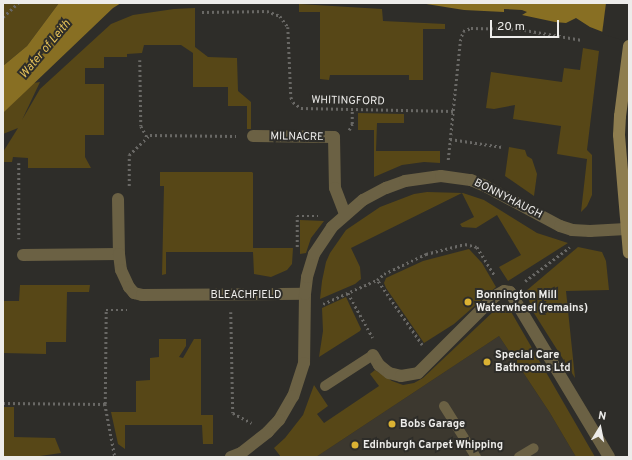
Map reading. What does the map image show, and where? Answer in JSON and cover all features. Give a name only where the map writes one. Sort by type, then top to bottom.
[{"type":"street","points":[[629,46],[620,116],[624,153],[626,229],[629,253]]},
{"type":"street","name":"MILNACRE","points":[[253,136],[334,137],[335,188],[345,214]]},
{"type":"street","name":"BONNYHAUGH","points":[[305,300],[307,276],[314,254],[332,227],[345,214],[363,200],[386,188],[405,181],[446,177],[476,182],[560,226],[572,230],[590,231],[626,229]]},
{"type":"street","points":[[23,255],[119,254],[118,199]]},
{"type":"street","name":"BLEACHFIELD","points":[[119,254],[121,270],[128,287],[134,293],[146,295],[230,295],[305,300]]},
{"type":"street","points":[[373,355],[379,365],[389,373],[400,376],[418,373],[495,296],[507,292],[609,457]]},
{"type":"street","points":[[231,457],[250,446],[268,432],[287,408],[294,396],[304,363],[305,300]]},
{"type":"lane","points":[[325,386],[373,355]]},
{"type":"lane","points":[[444,406],[476,457]]},
{"type":"lane","points":[[519,457],[534,448]]},
{"type":"path","points":[[3,17],[18,3]]},
{"type":"path","name":"WHITINGFORD","points":[[202,12],[267,11],[280,16],[288,27],[291,97],[293,102],[301,108],[454,111]]},
{"type":"path","points":[[446,177],[460,41],[461,35],[466,29],[520,29],[582,40]]},
{"type":"path","points":[[140,60],[141,126],[147,137]]},
{"type":"path","points":[[118,199],[129,188],[130,155],[150,134],[253,136]]},
{"type":"path","points":[[450,139],[502,147]]},
{"type":"path","points":[[18,163],[19,246],[23,255]]},
{"type":"path","points":[[305,300],[321,304],[377,280],[391,269],[426,254],[465,244],[477,247],[507,292],[590,231]]},
{"type":"path","points":[[377,280],[393,306],[432,360]]},
{"type":"path","points":[[348,293],[377,345],[373,355]]},
{"type":"path","points":[[115,457],[105,404],[106,310],[146,310],[146,295]]},
{"type":"path","points":[[230,295],[233,413],[268,432]]},
{"type":"path","points":[[3,403],[105,404]]},
{"type":"shaded area","points":[[3,3],[59,3],[27,46],[3,66]]},
{"type":"shaded area","points":[[299,4],[382,9],[383,21],[445,24],[445,29],[423,29],[423,80],[409,80],[409,75],[330,75],[329,80],[320,79],[320,12],[299,12]]},
{"type":"shaded area","points":[[195,8],[195,47],[208,57],[237,58],[238,91],[251,102],[251,129],[247,129],[247,106],[228,106],[228,87],[193,87],[193,53],[181,45],[144,45],[142,53],[127,54],[127,57],[104,57],[104,68],[85,68],[85,84],[104,84],[104,135],[85,135],[85,157],[91,168],[28,168],[28,158],[13,157],[12,162],[3,162],[3,152],[18,128],[3,134],[3,113],[33,83],[40,82],[22,120],[40,89],[111,24],[133,15],[174,9]]},
{"type":"shaded area","points":[[583,48],[599,51],[587,150],[592,155],[592,195],[587,206],[581,212],[587,159],[557,154],[561,126],[513,119],[515,105],[494,109],[486,108],[491,72],[562,82],[564,68],[580,70]]},
{"type":"shaded area","points":[[358,113],[404,114],[404,123],[377,123],[376,151],[440,151],[440,163],[424,162],[402,165],[374,177],[374,130],[358,130]]},
{"type":"shaded area","points":[[509,147],[525,150],[527,156],[532,159],[537,174],[534,196],[505,176]]},
{"type":"shaded area","points":[[160,172],[252,172],[253,248],[293,248],[292,264],[287,270],[271,277],[254,274],[253,252],[166,252],[166,274],[162,275],[164,186],[160,186]]},
{"type":"shaded area","points":[[427,192],[463,193],[484,200],[537,233],[568,243],[508,281],[499,267],[521,255],[497,215],[476,228],[462,227],[460,224],[474,217],[462,193],[351,248],[360,267],[361,279],[355,284],[320,299],[326,262],[330,253],[346,230],[380,207],[414,194]]},
{"type":"shaded area","points":[[300,220],[324,221],[311,238],[306,253],[300,254]]},
{"type":"shaded area","points":[[578,247],[602,252],[606,261],[609,290],[566,291],[575,378],[532,310],[526,291]]},
{"type":"shaded area","points":[[469,249],[482,263],[496,287],[454,324],[424,343],[386,288],[384,283],[386,278],[423,261]]},
{"type":"shaded area","points":[[20,285],[90,285],[89,292],[67,292],[66,342],[46,342],[46,354],[3,353],[3,301],[19,301]]},
{"type":"shaded area","points":[[346,297],[361,329],[319,357],[323,331],[322,308]]},
{"type":"shaded area","points":[[503,307],[510,310],[595,457],[576,457],[550,413],[499,336],[316,457],[281,457],[274,448],[285,438],[303,415],[314,385],[328,406],[317,414],[324,423],[379,386],[370,374],[375,370],[392,381],[403,385],[414,383],[423,378],[496,309]]},
{"type":"shaded area","points":[[499,336],[550,413],[576,457],[316,457]]},
{"type":"shaded area","points":[[159,339],[186,339],[186,346],[179,357],[183,358],[194,339],[201,339],[201,415],[213,415],[213,444],[203,444],[202,425],[125,425],[125,449],[118,444],[111,412],[136,412],[136,381],[150,380],[150,358],[159,357]]},
{"type":"shaded area","points":[[3,407],[14,407],[14,437],[55,438],[61,453],[33,457],[3,457]]},
{"type":"water","name":"Water of Leith","points":[[59,3],[121,3],[113,8],[3,113],[3,66],[27,46]]},
{"type":"water","points":[[420,3],[629,3],[608,34],[590,27],[576,18],[566,23],[555,22],[522,15],[527,12],[522,10],[504,9],[504,12],[464,10]]},
{"type":"pier","points":[[606,3],[629,3],[629,42],[602,34]]},
{"type":"place","name":"Bonnington Mill Waterwheel (remains)","points":[[468,302]]},
{"type":"place","name":"Special Care Bathrooms Ltd","points":[[487,362]]},
{"type":"place","name":"Bobs Garage","points":[[392,424]]},
{"type":"place","name":"Edinburgh Carpet Whipping","points":[[355,445]]}]
